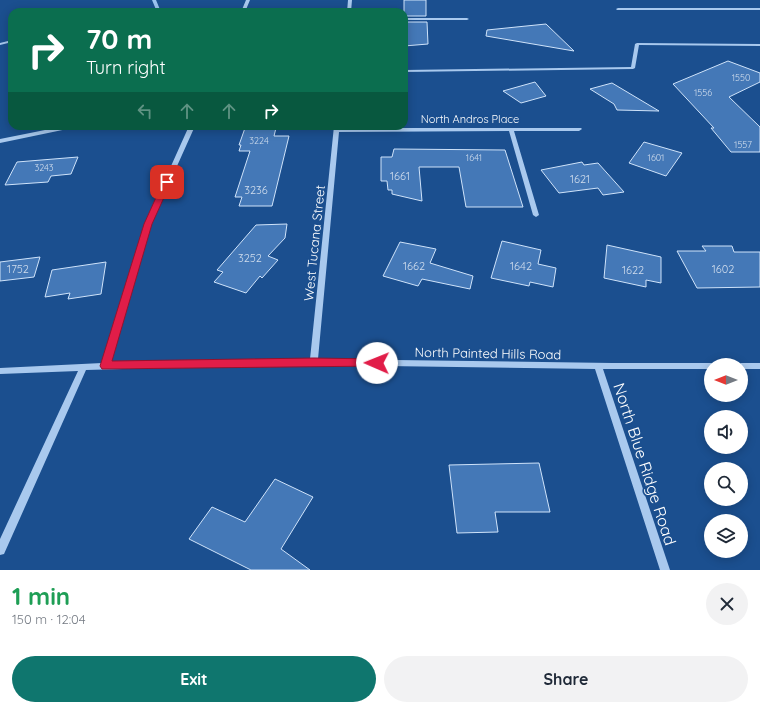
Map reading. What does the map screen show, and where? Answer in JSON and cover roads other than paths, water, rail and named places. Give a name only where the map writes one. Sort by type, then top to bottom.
[{"type":"street","points":[[618,9],[760,9]]},
{"type":"street","points":[[408,19],[467,19]]},
{"type":"street","points":[[408,71],[634,68],[637,44],[760,45]]},
{"type":"street","name":"North Andros Place","points":[[408,128],[579,129]]},
{"type":"street","points":[[511,129],[536,215]]},
{"type":"street","points":[[0,141],[53,130]]},
{"type":"street","points":[[106,366],[148,224],[190,130]]},
{"type":"street","name":"West Tucana Street","points":[[314,362],[337,130]]},
{"type":"street","name":"North Painted Hills Road","points":[[0,371],[106,366],[314,362],[598,367],[704,366]]},
{"type":"street","points":[[748,366],[760,366]]},
{"type":"street","points":[[0,550],[84,367]]},
{"type":"street","name":"North Blue Ridge Road","points":[[598,367],[665,570]]},
{"type":"waterway","points":[[154,0],[157,8]]}]
